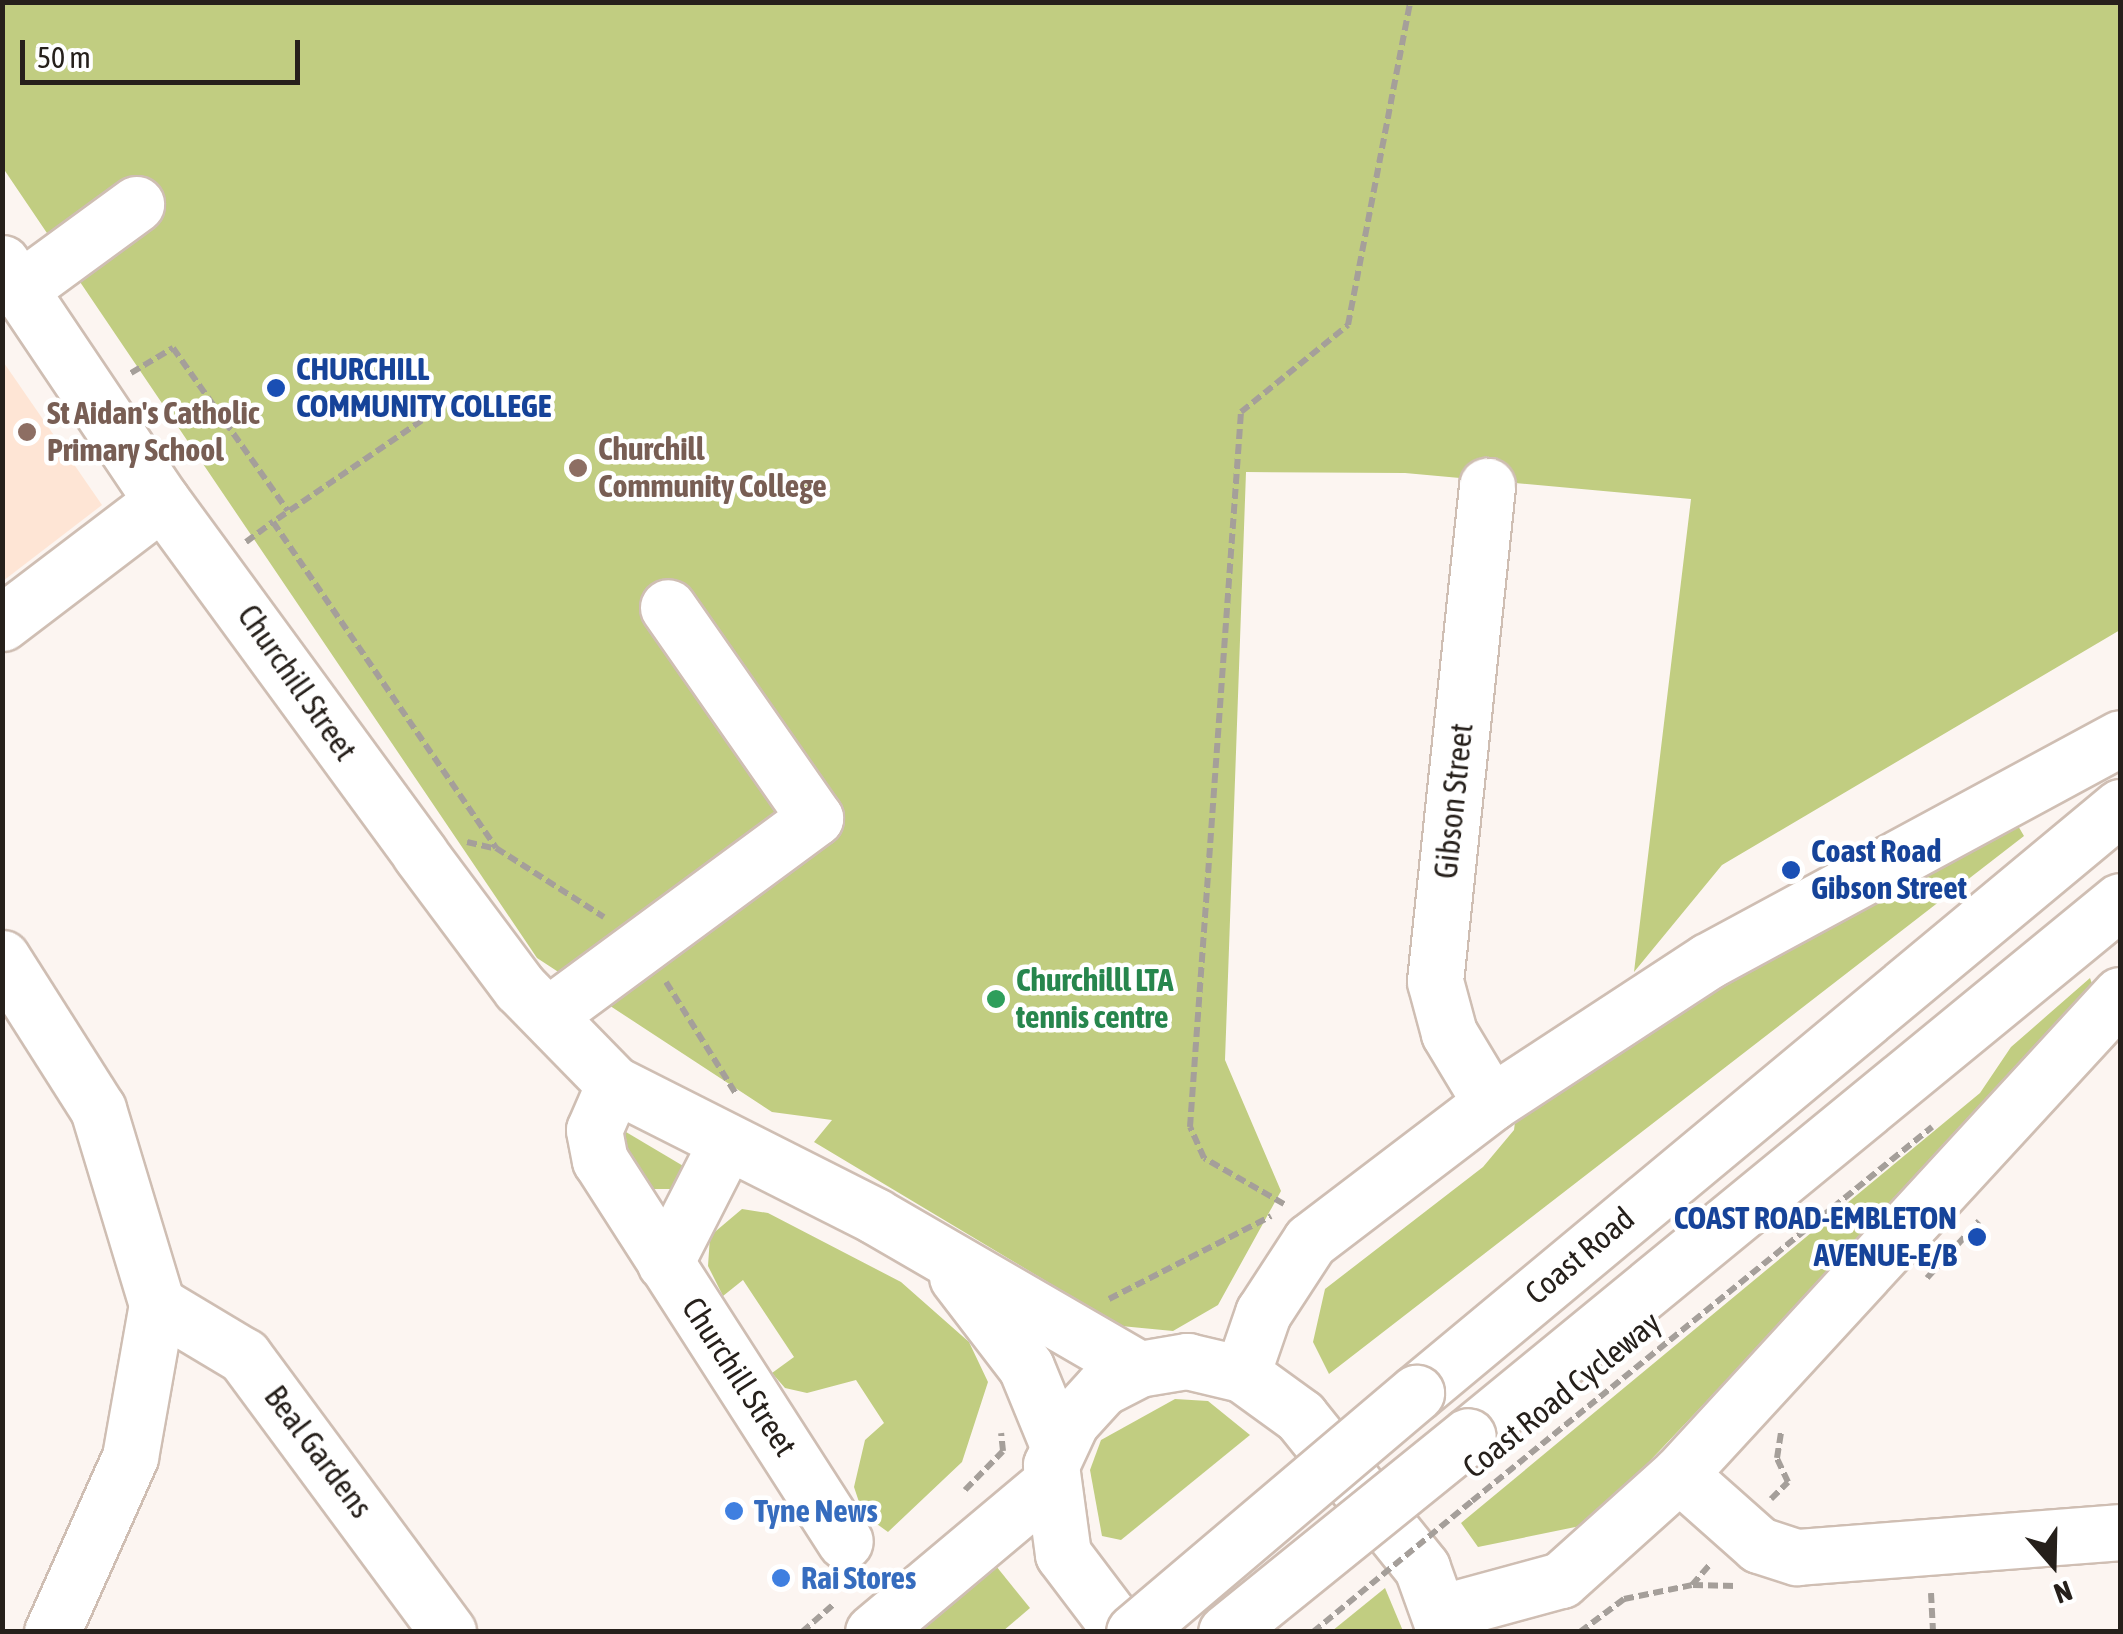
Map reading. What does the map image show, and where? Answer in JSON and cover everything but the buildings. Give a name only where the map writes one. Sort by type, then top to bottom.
[{"type":"main road","points":[[11,276],[136,204]]},
{"type":"main road","name":"Churchill Street","points":[[11,276],[162,501],[548,1015],[614,1084],[734,1126],[938,1256],[1139,1369]]},
{"type":"main road","name":"Gibson Street","points":[[1487,486],[1435,981],[1449,1033],[1492,1104]]},
{"type":"main road","points":[[2,623],[162,501]]},
{"type":"main road","points":[[548,1015],[640,940],[814,818],[668,606]]},
{"type":"main road","points":[[1242,1374],[1263,1313],[1310,1242],[1492,1104],[1708,961],[2120,738]]},
{"type":"main road","name":"Coast Road","points":[[1134,1632],[2120,806]]},
{"type":"main road","name":"Coast Road","points":[[1226,1632],[2120,901]]},
{"type":"main road","points":[[2,958],[98,1109],[157,1304],[126,1472],[52,1632]]},
{"type":"main road","points":[[873,1632],[1053,1465],[1084,1404],[1139,1369],[1187,1361],[1242,1374],[1300,1416],[1422,1568],[1444,1622],[1561,1580],[1678,1474],[2120,995]]},
{"type":"main road","name":"Churchill Street","points":[[614,1084],[594,1130],[600,1160],[845,1541]]},
{"type":"main road","name":"Churchill Street","points":[[665,1262],[734,1126]]},
{"type":"main road","name":"Churchill Street","points":[[938,1256],[1009,1340],[1053,1465],[1063,1554],[1122,1632]]},
{"type":"main road","name":"Beal Gardens","points":[[157,1304],[244,1356],[448,1632]]},
{"type":"main road","points":[[1678,1474],[1739,1531],[1777,1553],[1810,1557],[2120,1532]]},
{"type":"path","points":[[1100,1306],[1287,1206],[1204,1158],[1190,1127],[1241,412],[1348,325],[1410,2]]},
{"type":"path","points":[[90,397],[173,348],[288,512]]},
{"type":"path","points":[[459,395],[273,522],[496,848],[640,940],[734,1126]]},
{"type":"path","name":"Coast Road Cycleway","points":[[1313,1632],[1937,1123]]},
{"type":"path","points":[[1916,1290],[1991,1206]]},
{"type":"path","points":[[1580,1632],[1624,1599],[1692,1585],[1788,1482],[1777,1445],[1788,1421]]},
{"type":"path","points":[[1931,1583],[1932,1632]]},
{"type":"shaded area","name":"St Aidan's Catholic Primary School","points":[[2,360],[102,505],[3,581],[2,581]]},
{"type":"green space","points":[[2,3],[2120,3],[2120,630],[1722,865],[1634,972],[1691,499],[1405,473],[1246,472],[1225,1060],[1281,1191],[1218,1305],[1173,1331],[1121,1326],[814,1142],[832,1120],[772,1112],[537,958],[3,168]]},
{"type":"green space","points":[[2014,819],[2024,836],[1329,1374],[1313,1342],[1325,1289],[1483,1167],[1514,1130],[1517,1106],[1617,1040]]},
{"type":"green space","points":[[2090,978],[2095,992],[1590,1524],[1478,1547],[1461,1523],[1980,1093],[2011,1047]]},
{"type":"green space","points":[[626,1132],[690,1170],[673,1189],[648,1189],[619,1142]]},
{"type":"green space","points":[[742,1209],[768,1213],[901,1282],[969,1342],[988,1382],[962,1462],[888,1532],[863,1514],[854,1487],[865,1440],[884,1423],[856,1380],[807,1393],[785,1388],[772,1373],[794,1357],[743,1280],[723,1296],[708,1266],[710,1236]]},
{"type":"green space","points":[[1175,1399],[1208,1401],[1250,1435],[1121,1540],[1102,1536],[1090,1470],[1101,1440]]},
{"type":"green space","points":[[988,1556],[1030,1608],[1003,1631],[906,1632]]},
{"type":"green space","points":[[1385,1588],[1403,1631],[1332,1631]]},
{"type":"place","name":"CHURCHILL COMMUNITY COLLEGE","points":[[276,388]]},
{"type":"place","name":"St Aidan's Catholic Primary School","points":[[27,432]]},
{"type":"place","name":"Churchill Community College","points":[[578,468]]},
{"type":"place","name":"Coast Road Gibson Street","points":[[1791,870]]},
{"type":"place","name":"Churchilll LTA tennis centre","points":[[996,999]]},
{"type":"place","name":"COAST ROAD-EMBLETON AVENUE-E/B","points":[[1977,1237]]},
{"type":"place","name":"Tyne News","points":[[734,1511]]},
{"type":"place","name":"Rai Stores","points":[[781,1578]]}]
